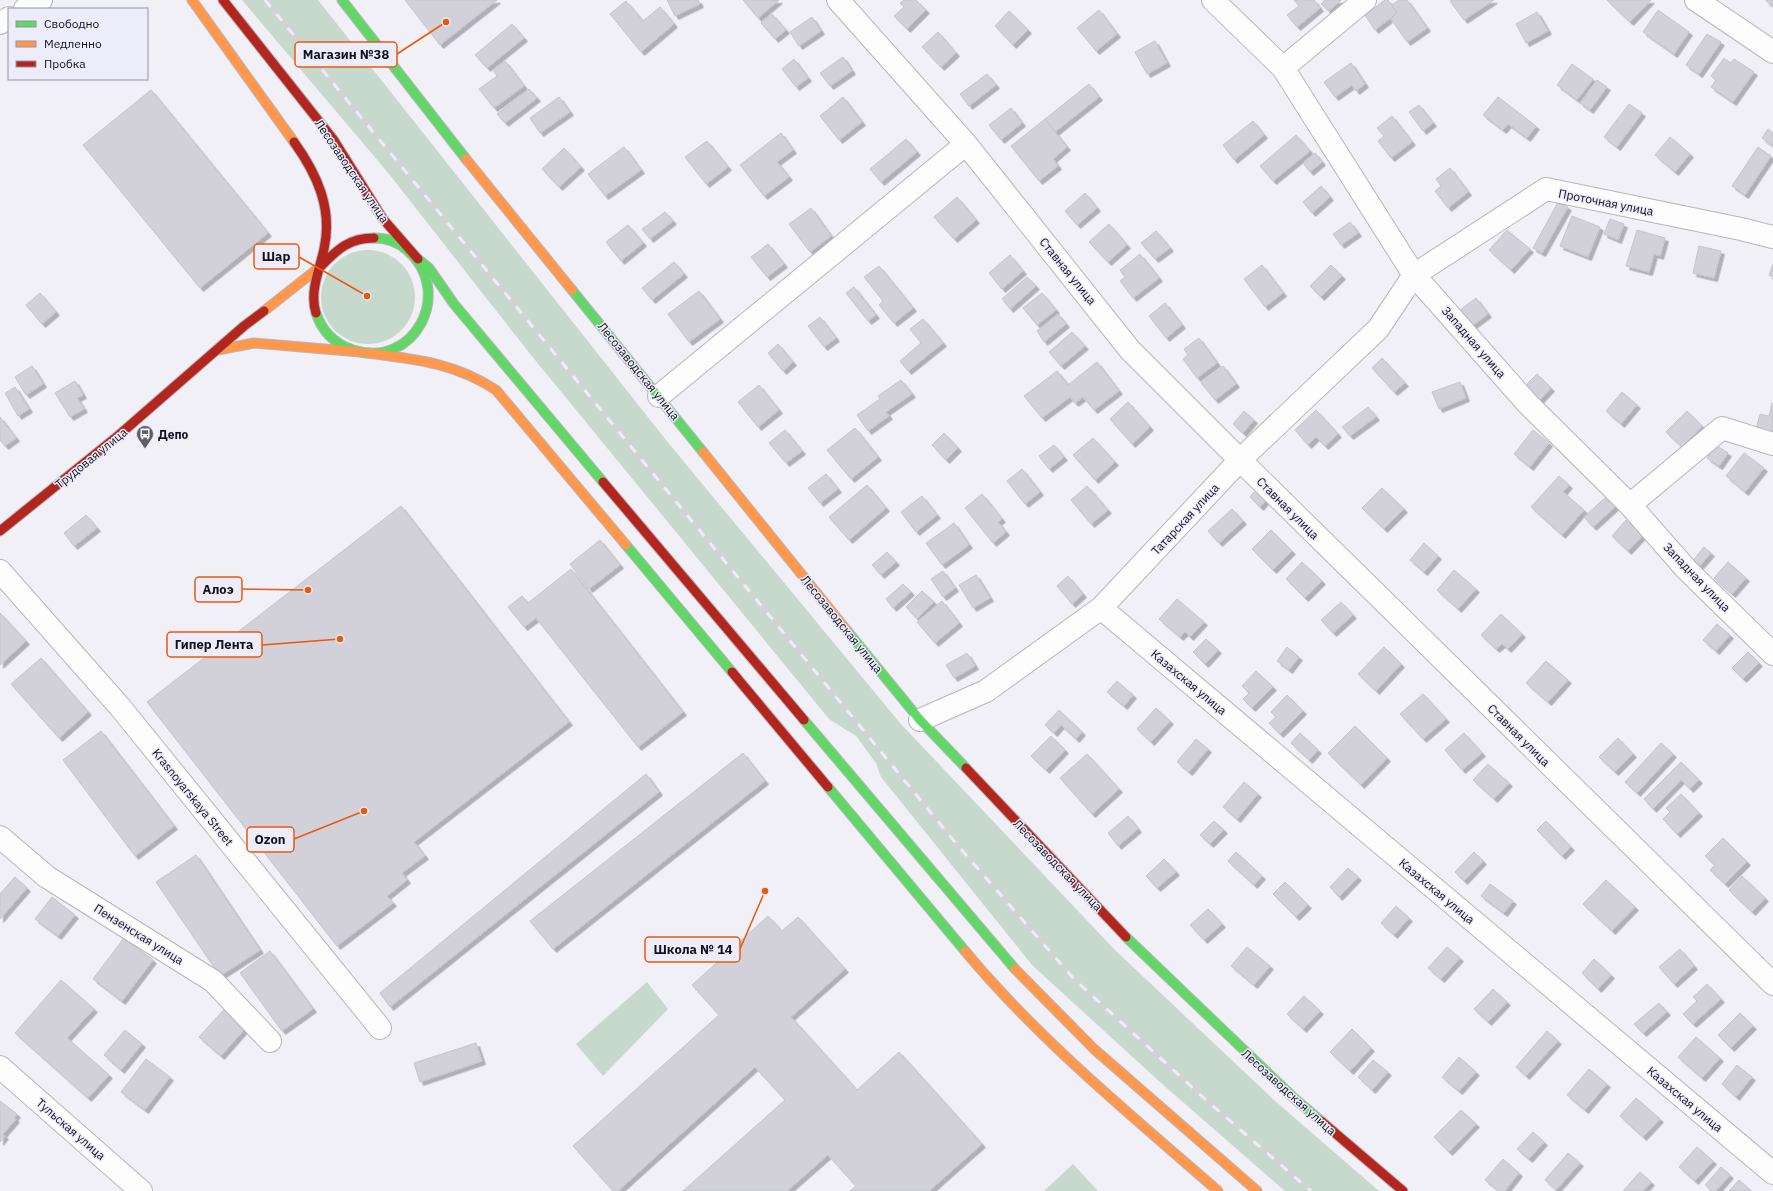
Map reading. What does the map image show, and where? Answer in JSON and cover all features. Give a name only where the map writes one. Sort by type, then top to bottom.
[{"type":"main road","points":[[192,0],[306,159],[317,181],[327,218],[325,250],[321,266],[316,277],[313,300],[320,322],[326,332],[344,346],[355,351],[427,360],[454,367],[485,382],[496,390],[984,974],[1076,1067],[1218,1191]]},
{"type":"main road","name":"Лесозаводская улица","points":[[223,0],[333,139],[383,219],[415,256],[429,268],[454,304],[1003,957],[1094,1049],[1257,1191]]},
{"type":"main road","name":"Лесозаводская улица","points":[[342,0],[432,117],[920,720],[1125,936],[1295,1099],[1403,1191]]},
{"type":"main road","points":[[321,266],[329,255],[339,246],[352,240],[365,237],[379,237],[392,240],[405,247],[415,256],[425,272],[429,290],[429,302],[421,326],[413,336],[397,346],[379,352],[367,352]]},
{"type":"main road","name":"Трудовая улица","points":[[0,531],[119,436],[264,310],[297,287],[321,266]]},
{"type":"main road","name":"Трудовая улица","points":[[217,351],[254,343],[367,352]]},
{"type":"street","points":[[27,8],[40,0]]},
{"type":"street","name":"Ставная улица","points":[[838,0],[966,144],[1130,350],[1773,984]]},
{"type":"street","name":"Западная улица","points":[[1213,0],[1284,68],[1414,275],[1527,402],[1630,505],[1687,570],[1773,654]]},
{"type":"street","points":[[1284,68],[1365,0]]},
{"type":"street","points":[[1696,0],[1773,52]]},
{"type":"street","points":[[659,396],[966,144]]},
{"type":"street","name":"Проточная улица","points":[[1414,275],[1546,190],[1741,228],[1773,237]]},
{"type":"street","name":"Татарская улица","points":[[920,720],[986,691],[1101,608],[1240,460],[1378,329],[1414,275]]},
{"type":"street","points":[[1630,505],[1722,428],[1773,444]]},
{"type":"street","name":"Krasnoyarskaya Street","points":[[0,570],[120,706],[380,1028]]},
{"type":"street","name":"Казахская улица","points":[[1101,608],[1773,1173]]},
{"type":"street","name":"Пензенская улица","points":[[0,837],[47,877],[213,981],[270,1041]]},
{"type":"street","name":"Тульская улица","points":[[0,1067],[141,1191]]},
{"type":"green space","points":[[242,0],[318,0],[666,440],[900,723],[1115,950],[1274,1100],[1379,1191],[1285,1191],[1161,1083],[1032,965],[881,777],[876,763],[856,736],[829,719],[531,355],[389,174]]},
{"type":"green space","points":[[368,250],[386,254],[401,264],[411,279],[415,297],[411,315],[401,330],[386,340],[368,344],[350,340],[335,330],[325,315],[321,297],[325,279],[335,264],[350,254]]},
{"type":"green space","points":[[647,982],[668,1009],[603,1076],[576,1044]]},
{"type":"green space","points":[[1073,1164],[1098,1191],[1044,1191]]},
{"type":"building","points":[[405,0],[497,0],[440,45]]},
{"type":"building","points":[[667,0],[698,0],[700,4],[675,16]]},
{"type":"building","points":[[743,0],[779,0],[758,18]]},
{"type":"building","points":[[904,0],[916,0],[926,10],[907,29],[894,16],[904,7],[900,3]]},
{"type":"building","points":[[1294,0],[1314,0],[1320,8],[1297,27],[1287,15],[1299,6]]},
{"type":"building","points":[[1325,0],[1341,0],[1329,11],[1321,4]]},
{"type":"building","points":[[1385,0],[1388,0],[1397,13],[1375,30],[1365,15]]},
{"type":"building","points":[[1399,0],[1407,0],[1427,28],[1407,42],[1391,19],[1397,13],[1392,5]]},
{"type":"building","points":[[1494,0],[1464,20],[1450,1]]},
{"type":"building","points":[[1607,0],[1651,0],[1630,22]]},
{"type":"building","points":[[1766,0],[1773,0],[1773,6],[1766,1]]},
{"type":"building","points":[[626,1],[643,21],[660,7],[674,24],[641,52],[610,14]]},
{"type":"building","points":[[1099,10],[1117,34],[1096,51],[1077,28]]},
{"type":"building","points":[[1658,10],[1689,32],[1674,54],[1643,32]]},
{"type":"building","points":[[1009,11],[1028,30],[1013,45],[995,26]]},
{"type":"building","points":[[1537,12],[1548,31],[1526,43],[1516,24]]},
{"type":"building","points":[[772,14],[786,30],[775,39],[761,23]]},
{"type":"building","points":[[812,17],[821,31],[799,46],[790,32]]},
{"type":"building","points":[[512,24],[524,38],[487,68],[475,55]]},
{"type":"building","points":[[938,32],[956,53],[941,67],[922,47]]},
{"type":"building","points":[[1707,34],[1721,42],[1699,74],[1686,65]]},
{"type":"building","points":[[1155,41],[1167,63],[1147,74],[1135,52]]},
{"type":"building","points":[[843,57],[852,71],[830,86],[820,73]]},
{"type":"building","points":[[1724,58],[1731,63],[1734,59],[1754,72],[1733,102],[1711,87],[1716,80],[1711,76]]},
{"type":"building","points":[[794,59],[808,78],[796,87],[782,69]]},
{"type":"building","points":[[505,61],[524,86],[494,108],[479,89],[497,76],[493,70]]},
{"type":"building","points":[[1351,63],[1365,84],[1356,91],[1352,85],[1335,97],[1324,82]]},
{"type":"building","points":[[1572,64],[1593,79],[1577,100],[1557,85]]},
{"type":"building","points":[[987,74],[996,85],[969,106],[960,94]]},
{"type":"building","points":[[1597,80],[1607,87],[1590,110],[1580,103]]},
{"type":"building","points":[[1089,84],[1099,97],[1055,132],[1045,119]]},
{"type":"building","points":[[529,89],[537,98],[505,123],[497,114]]},
{"type":"building","points":[[151,90],[268,233],[200,288],[83,145]]},
{"type":"building","points":[[559,97],[570,112],[540,133],[530,118]]},
{"type":"building","points":[[843,97],[862,122],[839,140],[820,116]]},
{"type":"building","points":[[1498,97],[1536,126],[1527,138],[1508,124],[1503,130],[1483,115]]},
{"type":"building","points":[[1629,104],[1642,113],[1617,147],[1604,137]]},
{"type":"building","points":[[1419,105],[1433,123],[1423,131],[1409,112]]},
{"type":"building","points":[[1011,108],[1022,123],[1001,140],[989,125]]},
{"type":"building","points":[[1392,116],[1412,142],[1391,158],[1378,141],[1384,136],[1377,128]]},
{"type":"building","points":[[1045,119],[1067,147],[1053,159],[1058,166],[1039,181],[1011,146]]},
{"type":"building","points":[[1253,121],[1264,135],[1234,160],[1223,145]]},
{"type":"building","points":[[1768,129],[1773,133],[1773,146],[1762,138]]},
{"type":"building","points":[[781,133],[793,150],[777,162],[789,177],[764,196],[740,165]]},
{"type":"building","points":[[1296,135],[1310,151],[1273,181],[1260,166]]},
{"type":"building","points":[[1670,137],[1690,154],[1675,172],[1655,155]]},
{"type":"building","points":[[906,139],[917,152],[881,182],[870,169]]},
{"type":"building","points":[[707,141],[728,167],[706,184],[685,157]]},
{"type":"building","points":[[624,147],[641,170],[605,196],[588,174]]},
{"type":"building","points":[[1758,147],[1771,156],[1745,195],[1732,186]]},
{"type":"building","points":[[564,148],[581,167],[559,187],[542,169]]},
{"type":"building","points":[[1315,153],[1322,162],[1310,172],[1303,163]]},
{"type":"building","points":[[1450,168],[1468,192],[1448,208],[1435,191],[1441,186],[1436,179]]},
{"type":"building","points":[[1321,186],[1330,197],[1312,213],[1303,202]]},
{"type":"building","points":[[1085,193],[1097,208],[1077,225],[1065,211]]},
{"type":"building","points":[[957,197],[976,220],[954,239],[934,217]]},
{"type":"building","points":[[1558,202],[1568,207],[1542,253],[1533,248]]},
{"type":"building","points":[[811,208],[831,236],[810,252],[789,224]]},
{"type":"building","points":[[665,212],[673,221],[650,239],[642,229]]},
{"type":"building","points":[[1572,216],[1600,227],[1588,257],[1560,246]]},
{"type":"building","points":[[1610,219],[1624,224],[1618,240],[1604,234]]},
{"type":"building","points":[[1350,222],[1358,233],[1341,245],[1333,234]]},
{"type":"building","points":[[1109,224],[1127,245],[1108,262],[1089,242]]},
{"type":"building","points":[[628,225],[643,243],[621,261],[606,242]]},
{"type":"building","points":[[1507,230],[1530,249],[1511,270],[1489,250]]},
{"type":"building","points":[[1637,230],[1665,238],[1660,256],[1654,254],[1649,272],[1626,266]]},
{"type":"building","points":[[1156,231],[1170,248],[1155,259],[1141,243]]},
{"type":"building","points":[[768,244],[784,264],[767,277],[751,257]]},
{"type":"building","points":[[1699,246],[1721,251],[1714,278],[1693,273]]},
{"type":"building","points":[[1140,254],[1159,278],[1133,298],[1120,281],[1125,277],[1120,270]]},
{"type":"building","points":[[1010,255],[1023,271],[1002,289],[989,273]]},
{"type":"building","points":[[674,262],[684,274],[652,300],[642,288]]},
{"type":"building","points":[[1773,264],[1773,277],[1769,275]]},
{"type":"building","points":[[1262,265],[1283,293],[1265,307],[1244,279]]},
{"type":"building","points":[[1331,265],[1342,276],[1321,297],[1310,286]]},
{"type":"building","points":[[879,266],[913,308],[894,323],[879,305],[883,301],[864,277]]},
{"type":"building","points":[[1027,277],[1036,286],[1010,309],[1002,299]]},
{"type":"building","points":[[854,287],[876,315],[868,321],[846,293]]},
{"type":"building","points":[[699,291],[720,319],[689,342],[668,314]]},
{"type":"building","points":[[40,293],[56,312],[42,324],[26,305]]},
{"type":"building","points":[[1042,293],[1056,310],[1037,325],[1023,308]]},
{"type":"building","points":[[1476,298],[1488,314],[1472,326],[1460,310]]},
{"type":"building","points":[[1165,303],[1182,325],[1166,338],[1149,316]]},
{"type":"building","points":[[1058,314],[1066,324],[1044,342],[1037,331]]},
{"type":"building","points":[[820,317],[836,338],[824,347],[808,326]]},
{"type":"building","points":[[923,319],[943,343],[908,371],[900,361],[921,343],[910,329]]},
{"type":"building","points":[[1072,332],[1085,346],[1061,366],[1049,352]]},
{"type":"building","points":[[1199,338],[1217,363],[1197,378],[1183,359],[1188,355],[1184,349]]},
{"type":"building","points":[[778,344],[793,362],[783,371],[768,353]]},
{"type":"building","points":[[1382,358],[1405,383],[1394,392],[1372,368]]},
{"type":"building","points":[[1097,362],[1119,391],[1094,410],[1083,397],[1075,403],[1070,397],[1042,418],[1024,396],[1057,371],[1068,385]]},
{"type":"building","points":[[32,366],[43,384],[26,395],[15,377]]},
{"type":"building","points":[[1223,366],[1236,384],[1215,400],[1201,383]]},
{"type":"building","points":[[1537,374],[1551,388],[1538,402],[1524,387]]},
{"type":"building","points":[[901,380],[912,394],[886,412],[889,416],[868,431],[857,415],[880,399],[878,396]]},
{"type":"building","points":[[75,381],[83,395],[77,398],[84,409],[70,417],[55,393]]},
{"type":"building","points":[[1460,382],[1466,398],[1439,409],[1432,392]]},
{"type":"building","points":[[759,385],[779,410],[758,427],[738,402]]},
{"type":"building","points":[[15,387],[29,409],[18,416],[5,393]]},
{"type":"building","points":[[1622,392],[1637,405],[1621,424],[1606,411]]},
{"type":"building","points":[[1128,402],[1150,427],[1132,444],[1110,419]]},
{"type":"building","points":[[1772,403],[1773,433],[1756,430],[1760,414],[1769,416]]},
{"type":"building","points":[[1368,407],[1376,417],[1350,436],[1342,427]]},
{"type":"building","points":[[1316,410],[1338,434],[1325,446],[1316,437],[1308,445],[1295,430]]},
{"type":"building","points":[[1244,411],[1254,420],[1243,433],[1233,424]]},
{"type":"building","points":[[1687,411],[1702,426],[1682,447],[1666,432]]},
{"type":"building","points":[[0,417],[16,438],[5,446],[0,440]]},
{"type":"building","points":[[855,428],[878,457],[851,479],[827,450]]},
{"type":"building","points":[[785,430],[802,451],[786,463],[769,443]]},
{"type":"building","points":[[1533,430],[1549,443],[1530,467],[1514,454]]},
{"type":"building","points":[[944,433],[958,448],[946,460],[932,445]]},
{"type":"building","points":[[1093,438],[1115,462],[1095,480],[1073,455]]},
{"type":"building","points":[[1054,445],[1064,457],[1049,469],[1039,456]]},
{"type":"building","points":[[1716,445],[1728,453],[1719,466],[1707,458]]},
{"type":"building","points":[[1744,453],[1764,468],[1745,492],[1726,476]]},
{"type":"building","points":[[1022,469],[1040,492],[1025,504],[1007,481]]},
{"type":"building","points":[[826,474],[838,489],[820,503],[808,488]]},
{"type":"building","points":[[1559,476],[1569,485],[1563,492],[1584,510],[1562,535],[1531,507]]},
{"type":"building","points":[[867,485],[886,508],[849,540],[829,517]]},
{"type":"building","points":[[1087,486],[1108,510],[1091,524],[1071,500]]},
{"type":"building","points":[[1382,488],[1404,509],[1384,529],[1362,508]]},
{"type":"building","points":[[1256,490],[1266,500],[1260,507],[1250,497]]},
{"type":"building","points":[[982,494],[1002,519],[998,522],[1006,532],[993,543],[965,508]]},
{"type":"building","points":[[922,496],[937,515],[916,532],[901,512]]},
{"type":"building","points":[[1607,496],[1616,506],[1593,527],[1584,517]]},
{"type":"building","points":[[401,506],[569,722],[414,842],[425,856],[402,873],[407,880],[387,896],[393,903],[337,946],[147,702]]},
{"type":"building","points":[[1232,509],[1243,521],[1219,543],[1208,531]]},
{"type":"building","points":[[86,515],[97,528],[74,546],[64,533]]},
{"type":"building","points":[[1626,520],[1643,535],[1628,551],[1612,536]]},
{"type":"building","points":[[954,523],[969,545],[942,565],[926,543]]},
{"type":"building","points":[[1271,530],[1292,551],[1273,570],[1252,549]]},
{"type":"building","points":[[600,540],[620,565],[589,589],[570,564]]},
{"type":"building","points":[[1424,543],[1438,556],[1424,572],[1410,560]]},
{"type":"building","points":[[1704,547],[1711,553],[1697,569],[1690,564]]},
{"type":"building","points":[[887,552],[896,562],[881,575],[872,565]]},
{"type":"building","points":[[1302,562],[1322,581],[1305,598],[1286,579]]},
{"type":"building","points":[[1728,562],[1746,578],[1732,594],[1714,578]]},
{"type":"building","points":[[571,569],[683,712],[638,747],[536,618],[524,627],[508,607],[522,596],[528,603]]},
{"type":"building","points":[[1454,570],[1476,589],[1458,609],[1437,590]]},
{"type":"building","points":[[943,571],[955,588],[943,597],[931,579]]},
{"type":"building","points":[[976,575],[990,598],[973,608],[959,585]]},
{"type":"building","points":[[1068,576],[1083,594],[1072,604],[1057,586]]},
{"type":"building","points":[[903,584],[911,592],[893,608],[886,599]]},
{"type":"building","points":[[922,591],[934,602],[917,619],[906,607]]},
{"type":"building","points":[[1177,599],[1204,622],[1190,637],[1185,632],[1180,637],[1159,619]]},
{"type":"building","points":[[942,601],[959,623],[935,643],[917,622]]},
{"type":"building","points":[[1341,602],[1353,615],[1333,633],[1321,620]]},
{"type":"building","points":[[0,613],[26,641],[0,665]]},
{"type":"building","points":[[1501,614],[1522,634],[1508,649],[1502,644],[1496,649],[1481,635]]},
{"type":"building","points":[[1717,624],[1730,635],[1716,651],[1703,640]]},
{"type":"building","points":[[1206,639],[1218,650],[1205,664],[1193,652]]},
{"type":"building","points":[[1287,647],[1299,657],[1289,670],[1277,661]]},
{"type":"building","points":[[1384,647],[1401,664],[1376,691],[1358,674]]},
{"type":"building","points":[[1748,652],[1759,663],[1743,679],[1732,668]]},
{"type":"building","points":[[967,653],[975,666],[954,678],[946,665]]},
{"type":"building","points":[[41,658],[88,712],[59,738],[11,684]]},
{"type":"building","points":[[1546,661],[1568,680],[1548,702],[1526,683]]},
{"type":"building","points":[[1256,671],[1273,687],[1252,708],[1243,699],[1249,693],[1242,686]]},
{"type":"building","points":[[1117,681],[1133,695],[1124,706],[1107,692]]},
{"type":"building","points":[[1423,694],[1446,719],[1423,739],[1400,714]]},
{"type":"building","points":[[1287,695],[1303,711],[1280,734],[1269,723],[1276,717],[1271,712]]},
{"type":"building","points":[[1156,708],[1170,721],[1151,742],[1137,729]]},
{"type":"building","points":[[1059,710],[1082,732],[1076,739],[1061,725],[1054,733],[1045,725]]},
{"type":"building","points":[[1355,726],[1387,758],[1361,785],[1328,753]]},
{"type":"building","points":[[101,731],[174,826],[135,856],[63,760]]},
{"type":"building","points":[[1300,733],[1318,750],[1309,760],[1291,743]]},
{"type":"building","points":[[1464,733],[1482,753],[1462,770],[1445,750]]},
{"type":"building","points":[[1051,736],[1065,750],[1046,770],[1031,756]]},
{"type":"building","points":[[1618,738],[1633,754],[1615,772],[1599,757]]},
{"type":"building","points":[[1196,739],[1208,749],[1189,772],[1177,762]]},
{"type":"building","points":[[1661,743],[1673,754],[1637,793],[1625,782]]},
{"type":"building","points":[[743,753],[765,781],[553,949],[530,921]]},
{"type":"building","points":[[1087,754],[1119,789],[1092,814],[1060,778]]},
{"type":"building","points":[[1681,762],[1699,780],[1690,789],[1681,780],[1653,809],[1644,799]]},
{"type":"building","points":[[1488,764],[1509,783],[1494,799],[1473,780]]},
{"type":"building","points":[[646,774],[659,792],[390,1007],[380,993]]},
{"type":"building","points":[[1244,782],[1258,794],[1237,819],[1223,807]]},
{"type":"building","points":[[1681,794],[1699,813],[1677,834],[1663,819],[1670,812],[1666,808]]},
{"type":"building","points":[[1128,816],[1138,829],[1118,846],[1108,833]]},
{"type":"building","points":[[1214,821],[1224,830],[1210,844],[1200,835]]},
{"type":"building","points":[[1546,821],[1571,847],[1562,856],[1537,830]]},
{"type":"building","points":[[1723,838],[1747,862],[1725,884],[1710,870],[1715,865],[1705,856]]},
{"type":"building","points":[[1236,852],[1262,876],[1254,885],[1228,861]]},
{"type":"building","points":[[1474,852],[1483,861],[1464,881],[1455,872]]},
{"type":"building","points":[[196,855],[260,950],[220,976],[156,882]]},
{"type":"building","points":[[1164,859],[1176,872],[1157,888],[1146,876]]},
{"type":"building","points":[[1348,868],[1358,877],[1339,897],[1330,887]]},
{"type":"building","points":[[1742,876],[1765,898],[1752,912],[1729,890]]},
{"type":"building","points":[[15,877],[27,888],[0,919],[0,894]]},
{"type":"building","points":[[1606,880],[1635,907],[1612,931],[1583,904]]},
{"type":"building","points":[[1285,882],[1308,905],[1296,917],[1273,894]]},
{"type":"building","points":[[1490,884],[1513,901],[1504,913],[1481,896]]},
{"type":"building","points":[[52,897],[75,915],[58,936],[35,919]]},
{"type":"building","points":[[1396,906],[1409,918],[1394,935],[1381,923]]},
{"type":"building","points":[[1208,909],[1222,924],[1204,940],[1190,925]]},
{"type":"building","points":[[768,916],[782,931],[798,917],[845,969],[791,1017],[857,1090],[899,1052],[982,1144],[929,1191],[850,1191],[856,1186],[828,1155],[787,1191],[683,1191],[785,1100],[755,1067],[618,1191],[613,1191],[573,1146],[719,1015],[692,985]]},
{"type":"building","points":[[124,938],[153,960],[122,1001],[93,979]]},
{"type":"building","points":[[1247,947],[1270,966],[1254,985],[1231,966]]},
{"type":"building","points":[[1447,947],[1460,958],[1441,979],[1428,968]]},
{"type":"building","points":[[1680,949],[1694,966],[1674,984],[1659,967]]},
{"type":"building","points":[[270,951],[313,1009],[282,1031],[240,973]]},
{"type":"building","points":[[1594,959],[1611,975],[1598,989],[1582,973]]},
{"type":"building","points":[[61,980],[94,1009],[67,1038],[109,1075],[88,1098],[15,1033]]},
{"type":"building","points":[[1707,984],[1721,999],[1693,1024],[1683,1014],[1697,1001],[1693,997]]},
{"type":"building","points":[[1493,989],[1507,1002],[1488,1022],[1474,1009]]},
{"type":"building","points":[[1304,996],[1320,1011],[1303,1029],[1287,1014]]},
{"type":"building","points":[[1659,1003],[1667,1012],[1643,1033],[1634,1024]]},
{"type":"building","points":[[228,1005],[249,1024],[221,1056],[199,1037]]},
{"type":"building","points":[[1740,1013],[1753,1026],[1731,1048],[1718,1035]]},
{"type":"building","points":[[1352,1029],[1371,1048],[1350,1071],[1330,1052]]},
{"type":"building","points":[[125,1030],[142,1044],[121,1070],[104,1055]]},
{"type":"building","points":[[1547,1031],[1558,1041],[1526,1076],[1516,1067]]},
{"type":"building","points":[[1696,1037],[1720,1058],[1702,1078],[1678,1057]]},
{"type":"building","points":[[476,1043],[482,1061],[420,1082],[414,1063]]},
{"type":"building","points":[[1459,1057],[1476,1072],[1459,1091],[1442,1077]]},
{"type":"building","points":[[146,1059],[170,1077],[145,1110],[121,1092]]},
{"type":"building","points":[[1373,1060],[1388,1072],[1372,1090],[1358,1077]]},
{"type":"building","points":[[1737,1065],[1752,1077],[1736,1097],[1722,1084]]},
{"type":"building","points":[[1589,1069],[1607,1084],[1585,1110],[1567,1095]]},
{"type":"building","points":[[1636,1098],[1660,1119],[1643,1137],[1620,1116]]},
{"type":"building","points":[[0,1101],[17,1114],[14,1118],[16,1119],[3,1134],[5,1136],[0,1142]]},
{"type":"building","points":[[1461,1110],[1476,1124],[1449,1152],[1434,1137]]},
{"type":"building","points":[[1533,1132],[1544,1142],[1529,1159],[1517,1149]]},
{"type":"building","points":[[1697,1147],[1713,1161],[1695,1181],[1679,1167]]},
{"type":"building","points":[[1568,1153],[1580,1163],[1556,1190],[1545,1180]]},
{"type":"building","points":[[1503,1159],[1519,1173],[1505,1191],[1499,1191],[1485,1180]]},
{"type":"building","points":[[1721,1167],[1730,1175],[1716,1191],[1712,1191],[1705,1185]]},
{"type":"building","points":[[1640,1172],[1651,1182],[1643,1191],[1623,1191]]},
{"type":"building","points":[[1739,1180],[1751,1191],[1729,1191]]},
{"type":"railway","points":[[265,0],[959,847],[1074,979],[1206,1100],[1311,1191]]},
{"type":"traffic: fast","points":[[342,0],[466,159]]},
{"type":"traffic: fast","points":[[316,313],[322,326],[330,336],[340,344],[353,350],[375,353],[394,349],[410,338],[421,323],[427,305],[428,286],[421,267],[407,250],[396,243],[374,238]]},
{"type":"traffic: fast","points":[[418,259],[429,268],[454,304],[603,482]]},
{"type":"traffic: fast","points":[[572,290],[703,452]]},
{"type":"traffic: fast","points":[[626,545],[732,672]]},
{"type":"traffic: fast","points":[[848,632],[920,720],[966,768]]},
{"type":"traffic: fast","points":[[804,720],[1015,969]]},
{"type":"traffic: fast","points":[[828,787],[965,951]]},
{"type":"traffic: fast","points":[[1126,937],[1295,1099],[1321,1121]]},
{"type":"traffic: slow","points":[[192,0],[294,142]]},
{"type":"traffic: slow","points":[[466,159],[572,290]]},
{"type":"traffic: slow","points":[[264,311],[321,266]]},
{"type":"traffic: slow","points":[[218,350],[254,343],[360,352]]},
{"type":"traffic: slow","points":[[367,353],[418,360],[450,368],[481,381],[496,390],[626,545]]},
{"type":"traffic: slow","points":[[703,452],[848,632]]},
{"type":"traffic: slow","points":[[965,951],[994,984],[1055,1046],[1119,1105],[1218,1191]]},
{"type":"traffic: slow","points":[[1015,969],[1094,1049],[1257,1191]]},
{"type":"traffic: jam","points":[[223,0],[333,139],[383,219],[418,259]]},
{"type":"traffic: jam","points":[[294,142],[316,179],[325,206],[326,234],[324,249],[314,289],[314,305],[316,313]]},
{"type":"traffic: jam","points":[[321,266],[333,254],[351,242],[374,238]]},
{"type":"traffic: jam","points":[[0,531],[119,435],[244,326],[264,311]]},
{"type":"traffic: jam","points":[[603,482],[804,720]]},
{"type":"traffic: jam","points":[[732,672],[828,787]]},
{"type":"traffic: jam","points":[[966,768],[1126,937]]},
{"type":"traffic: jam","points":[[1321,1121],[1403,1191]]},
{"type":"place","name":"Магазин №38","points":[[446,22]]},
{"type":"place","name":"Шар","points":[[367,296]]},
{"type":"place","name":"Депо","points":[[145,449]]},
{"type":"place","name":"Алоэ","points":[[308,590]]},
{"type":"place","name":"Гипер Лента","points":[[340,639]]},
{"type":"place","name":"Ozon","points":[[364,811]]},
{"type":"place","name":"Школа № 14","points":[[765,891]]}]
